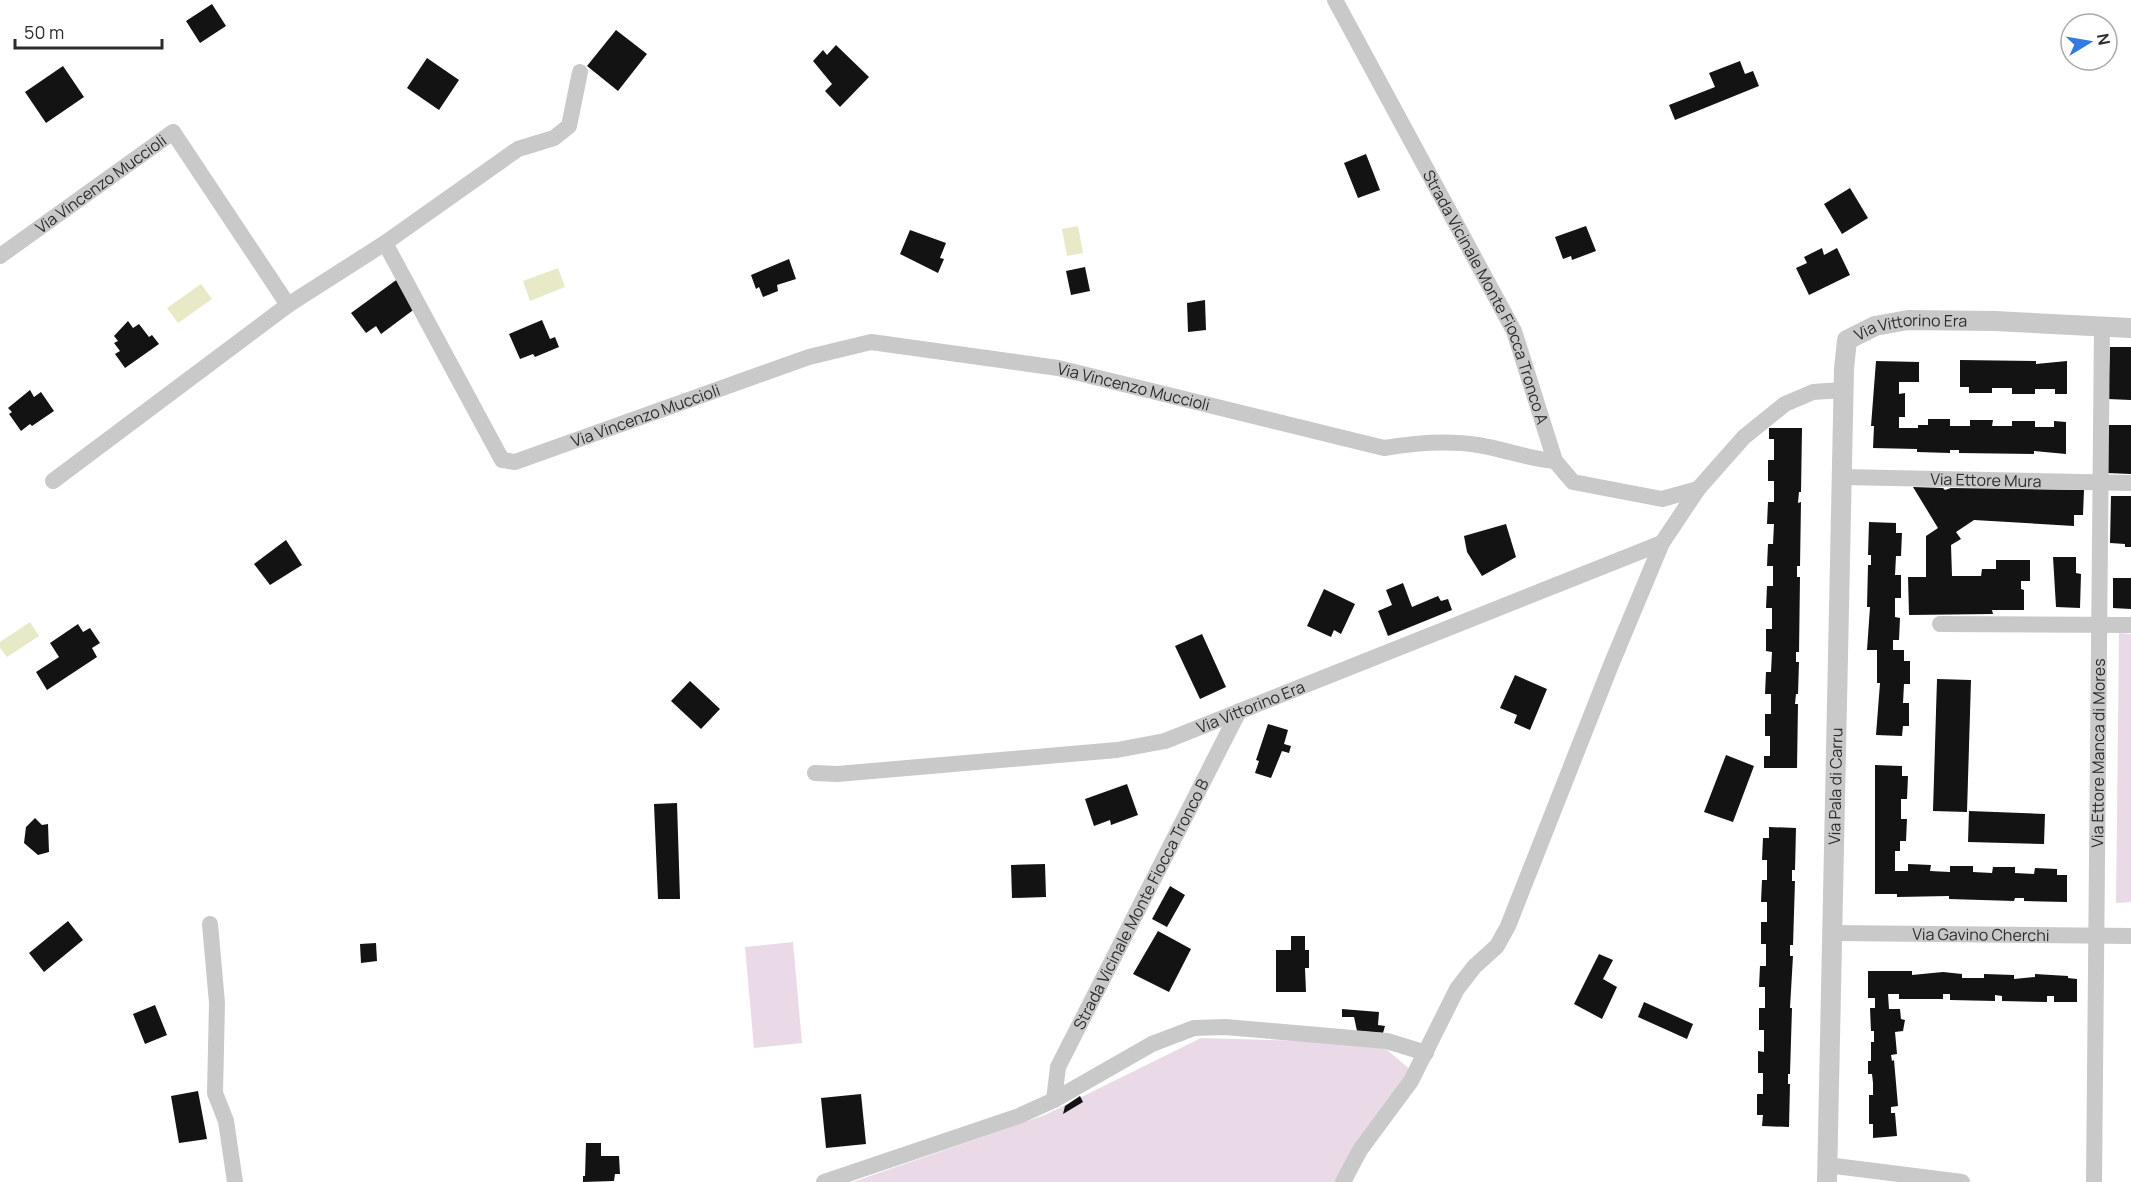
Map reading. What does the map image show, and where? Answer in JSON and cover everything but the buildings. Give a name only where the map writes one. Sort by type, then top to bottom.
[{"type":"street","name":"Strada Vicinale Monte Fiocca Tronco A","points":[[1335,0],[1514,331],[1555,461],[1573,482],[1662,499],[1698,489]]},
{"type":"street","points":[[53,481],[288,305],[385,243],[518,149],[554,138],[570,126],[580,72]]},
{"type":"street","name":"Via Vincenzo Muccioli","points":[[0,256],[173,132],[288,305]]},
{"type":"street","name":"Via Vincenzo Muccioli","points":[[385,243],[502,460],[508,462],[515,462],[591,437],[809,357],[871,342],[1058,368],[1384,448],[1415,443],[1477,445],[1538,460],[1555,461]]},
{"type":"street","name":"Via Vittorino Era","points":[[1843,390],[1847,340],[1875,326],[1908,320],[2102,325],[2131,328]]},
{"type":"street","name":"Via Ettore Manca di Mores","points":[[2094,1182],[2102,325]]},
{"type":"street","points":[[1343,1182],[1360,1150],[1411,1081],[1457,989],[1474,967],[1497,946],[1508,926],[1662,543],[1698,489],[1744,437],[1785,404],[1813,392],[1843,390]]},
{"type":"street","name":"Via Pala di Carru","points":[[1827,1174],[1843,390]]},
{"type":"street","name":"Via Ettore Mura","points":[[1842,477],[2131,483]]},
{"type":"street","name":"Via Vittorino Era","points":[[815,773],[837,774],[1117,750],[1164,741],[1662,543]]},
{"type":"street","points":[[1940,624],[2131,625]]},
{"type":"street","name":"Strada Vicinale Monte Fiocca Tronco B","points":[[1054,1100],[1058,1067],[1239,711]]},
{"type":"street","points":[[210,924],[217,1003],[214,1093],[226,1121],[235,1182]]},
{"type":"street","name":"Via Gavino Cherchi","points":[[1833,933],[2131,936]]},
{"type":"street","points":[[824,1182],[1019,1116],[1054,1100],[1152,1044],[1194,1028],[1225,1027],[1387,1041],[1426,1053]]},
{"type":"street","points":[[1827,1174],[1962,1182]]},
{"type":"shaded area","points":[[1078,226],[1083,253],[1067,256],[1062,229]]},
{"type":"shaded area","points":[[558,268],[565,287],[530,301],[523,281]]},
{"type":"shaded area","points":[[201,284],[212,299],[178,323],[167,308]]},
{"type":"shaded area","points":[[30,622],[39,636],[7,657],[0,648],[0,642]]},
{"type":"shaded area","points":[[2119,633],[2131,634],[2131,902],[2116,903]]},
{"type":"shaded area","points":[[793,942],[802,1043],[754,1048],[745,947]]},
{"type":"shaded area","points":[[1201,1038],[1379,1043],[1412,1071],[1344,1182],[853,1182],[1045,1115]]}]
